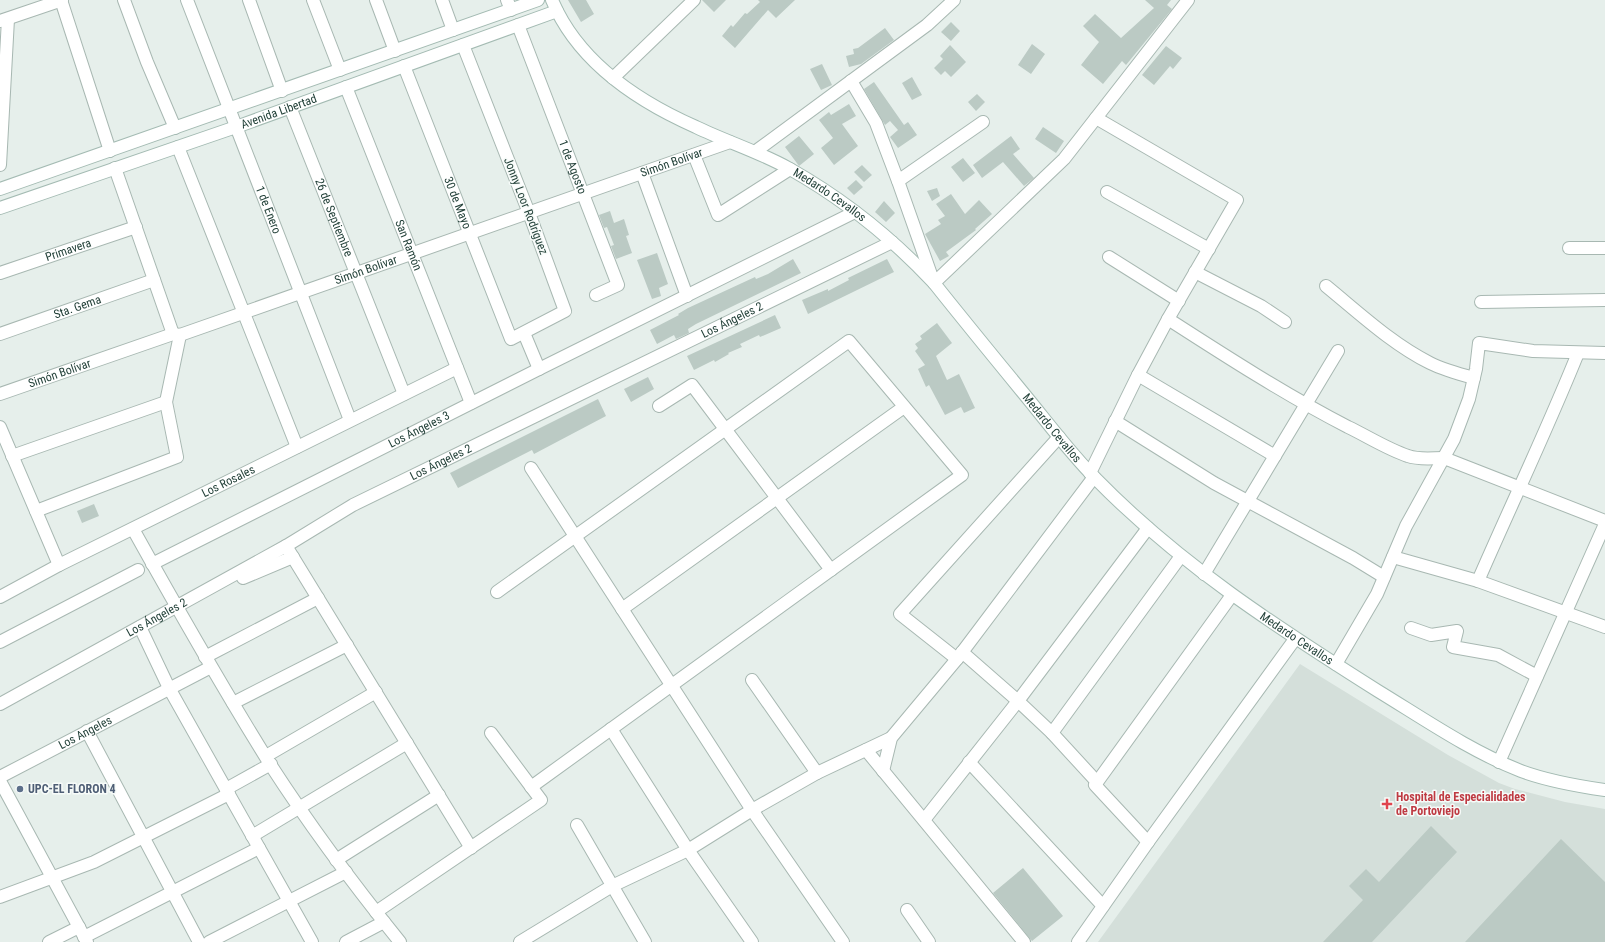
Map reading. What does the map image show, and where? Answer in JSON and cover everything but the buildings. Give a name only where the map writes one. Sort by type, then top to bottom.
[{"type":"street","points":[[0,165],[4,20],[31,5],[62,0],[110,151]]},
{"type":"street","points":[[124,0],[147,62],[175,128]]},
{"type":"street","name":"1 de Enero","points":[[187,0],[350,420]]},
{"type":"street","points":[[248,0],[282,91]]},
{"type":"street","points":[[313,0],[340,70]]},
{"type":"street","points":[[376,0],[395,51]]},
{"type":"street","points":[[442,0],[453,30]]},
{"type":"street","name":"Avenida Libertad","points":[[0,189],[395,51],[453,30],[509,5],[538,0]]},
{"type":"street","points":[[613,78],[694,0]]},
{"type":"street","points":[[756,151],[927,25],[954,0]]},
{"type":"street","points":[[850,81],[876,123],[934,283],[1064,159],[1188,0]]},
{"type":"street","name":"Avenida Libertad","points":[[0,208],[236,127],[518,25],[555,6]]},
{"type":"street","name":"Medardo Cevallos","points":[[555,6],[584,51],[598,66],[613,78],[659,109],[694,127],[756,151],[790,169],[825,190],[892,242],[934,283],[1059,437],[1092,475],[1180,556],[1232,595],[1295,638],[1457,740],[1499,762],[1542,778],[1605,790]]},
{"type":"street","name":"1 de Agosto","points":[[518,25],[618,285],[596,295]]},
{"type":"street","name":"Jonny Loor Rodríguez","points":[[463,45],[529,213],[565,311],[511,340]]},
{"type":"street","name":"30 de Mayo","points":[[404,66],[511,340]]},
{"type":"street","name":"San Ramón","points":[[346,87],[471,403]]},
{"type":"street","name":"26 de Septiembre","points":[[290,107],[404,394]]},
{"type":"street","points":[[520,942],[612,886],[688,850],[752,810],[817,773],[891,738],[959,656],[1092,475],[1138,375],[1178,301],[1237,200],[1096,118]]},
{"type":"street","points":[[898,181],[983,122]]},
{"type":"street","name":"Simón Bolívar","points":[[0,394],[301,293],[730,142]]},
{"type":"street","points":[[178,147],[297,447]]},
{"type":"street","points":[[694,155],[718,214],[790,169]]},
{"type":"street","points":[[36,511],[177,457],[166,402],[176,335],[154,280],[115,168]]},
{"type":"street","points":[[642,173],[687,296]]},
{"type":"street","points":[[1107,192],[1209,249]]},
{"type":"street","name":"Los Ángeles 3","points":[[152,564],[855,212]]},
{"type":"street","name":"Primavera","points":[[0,274],[136,227]]},
{"type":"street","name":"Los Ángeles 2","points":[[0,704],[178,606],[290,552],[353,505],[892,242]]},
{"type":"street","points":[[1569,248],[1605,248]]},
{"type":"street","points":[[1109,257],[1178,301]]},
{"type":"street","points":[[1195,272],[1261,306],[1286,322]]},
{"type":"street","name":"Sta. Gema","points":[[0,334],[154,280]]},
{"type":"street","points":[[1326,286],[1393,340],[1429,363],[1447,371],[1474,378]]},
{"type":"street","points":[[1481,302],[1605,300]]},
{"type":"street","points":[[1168,319],[1306,405],[1409,456],[1421,458],[1444,458],[1605,521]]},
{"type":"street","points":[[524,333],[539,369]]},
{"type":"street","points":[[497,592],[849,342],[962,475],[531,787]]},
{"type":"street","points":[[1336,664],[1377,594],[1406,526],[1420,498],[1444,458],[1462,419],[1474,378],[1478,343],[1533,351],[1605,353]]},
{"type":"street","points":[[1204,574],[1338,351]]},
{"type":"street","points":[[1478,581],[1557,405],[1578,353]]},
{"type":"street","name":"Los Rosales","points":[[1,592],[59,566],[457,368]]},
{"type":"street","points":[[1138,375],[1275,456]]},
{"type":"street","points":[[659,406],[692,385],[831,570]]},
{"type":"street","points":[[12,456],[166,402]]},
{"type":"street","points":[[622,609],[904,407]]},
{"type":"street","points":[[1116,421],[1214,483],[1353,558],[1384,577]]},
{"type":"street","points":[[0,427],[59,566]]},
{"type":"street","points":[[1059,437],[900,614],[959,656],[1018,701],[1052,733],[1097,782]]},
{"type":"street","points":[[531,468],[752,810],[843,942]]},
{"type":"street","points":[[1499,762],[1605,524]]},
{"type":"street","points":[[924,820],[1018,701],[1148,528]]},
{"type":"street","points":[[133,529],[152,564],[178,606],[208,662],[268,760],[336,860],[400,942]]},
{"type":"street","points":[[290,552],[471,848]]},
{"type":"street","points":[[1052,733],[1180,556]]},
{"type":"street","points":[[1393,557],[1478,581],[1605,627]]},
{"type":"street","points":[[0,642],[138,570]]},
{"type":"street","points":[[1148,842],[1095,784],[1232,595]]},
{"type":"street","name":"Los Angeles","points":[[0,777],[169,688],[208,662],[318,598]]},
{"type":"street","points":[[140,627],[169,688],[312,942]]},
{"type":"street","points":[[1411,628],[1431,634],[1457,631],[1453,647],[1498,655],[1537,676]]},
{"type":"street","points":[[1078,942],[1295,638]]},
{"type":"street","points":[[233,703],[347,645]]},
{"type":"street","points":[[752,680],[817,773]]},
{"type":"street","points":[[0,897],[94,862],[143,837],[227,791],[268,760],[376,692]]},
{"type":"street","points":[[611,729],[688,850],[752,942]]},
{"type":"street","points":[[87,731],[199,942]]},
{"type":"street","points":[[376,912],[542,800],[492,733]]},
{"type":"street","points":[[883,771],[891,738]]},
{"type":"street","points":[[252,836],[407,743]]},
{"type":"street","points":[[866,750],[1024,942]]},
{"type":"street","points":[[969,762],[1103,906]]},
{"type":"street","points":[[0,781],[84,935]]},
{"type":"street","points":[[336,860],[439,796]]},
{"type":"street","points":[[577,825],[644,942]]},
{"type":"street","points":[[49,942],[84,935],[259,848]]},
{"type":"street","points":[[209,942],[346,872]]},
{"type":"street","points":[[906,910],[929,942]]},
{"type":"street","points":[[346,942],[384,922]]},
{"type":"shaded area","name":"Hospital de Especialidades de Portoviejo","points":[[1300,664],[1448,755],[1499,783],[1515,789],[1565,802],[1605,809],[1605,942],[1098,942]]},
{"type":"place","name":"UPC-EL FLORON 4","points":[[20,789]]},
{"type":"place","name":"Hospital de Especialidades de Portoviejo","points":[[1387,804]]}]
